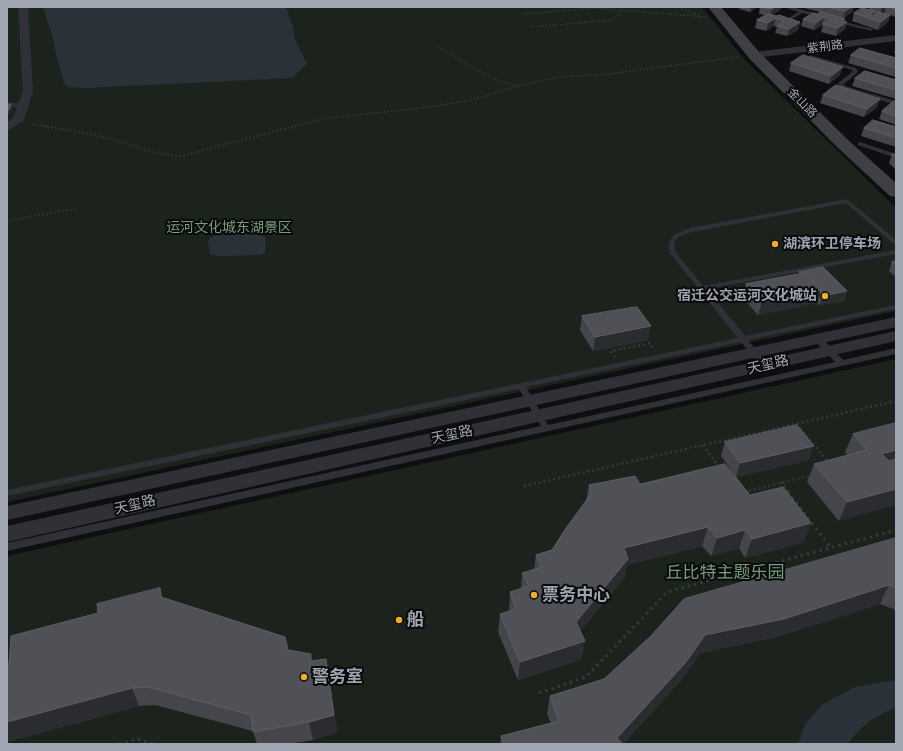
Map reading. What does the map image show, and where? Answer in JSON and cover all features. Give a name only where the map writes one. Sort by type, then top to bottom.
[{"type":"street","points":[[11,125],[18,120],[28,91],[23,7]]},
{"type":"street","name":"金山路","points":[[718,12],[754,55],[842,143],[896,192]]},
{"type":"street","name":"紫荆路","points":[[754,55],[896,38]]},
{"type":"street","name":"天玺路","points":[[7,513],[896,322]]},
{"type":"street","name":"天玺路","points":[[7,534],[543,422],[765,366],[836,357],[896,336]]},
{"type":"lane","points":[[786,7],[825,17]]},
{"type":"lane","points":[[786,22],[802,11]]},
{"type":"lane","points":[[833,20],[871,30]]},
{"type":"lane","points":[[812,56],[854,69],[855,72],[841,83],[843,87],[896,103]]},
{"type":"lane","points":[[7,106],[24,104]]},
{"type":"lane","points":[[860,144],[896,156]]},
{"type":"lane","points":[[765,366],[673,253],[671,248],[673,239],[690,230],[847,201],[896,243]]},
{"type":"lane","points":[[703,288],[896,252]]},
{"type":"lane","points":[[7,493],[896,307]]},
{"type":"lane","points":[[818,339],[836,357]]},
{"type":"lane","points":[[7,548],[543,422],[836,357],[896,351]]},
{"type":"lane","points":[[521,385],[543,422]]},
{"type":"path","points":[[678,7],[702,17]]},
{"type":"path","points":[[523,14],[594,8],[702,17],[718,12]]},
{"type":"path","points":[[532,27],[611,20],[618,16],[621,10]]},
{"type":"path","points":[[437,46],[480,72],[502,82],[518,86]]},
{"type":"path","points":[[11,125],[72,130],[121,142],[163,155],[182,156],[327,118],[423,108],[467,101],[518,86],[560,77],[609,74],[754,55]]},
{"type":"path","points":[[7,221],[75,209]]},
{"type":"path","points":[[620,364],[611,351],[650,343],[658,356]]},
{"type":"path","points":[[524,486],[896,401]]},
{"type":"path","points":[[797,424],[829,464]]},
{"type":"path","points":[[703,445],[720,469]]},
{"type":"path","points":[[737,493],[819,473]]},
{"type":"path","points":[[781,482],[830,548]]},
{"type":"path","points":[[539,693],[586,677],[667,592],[896,530]]},
{"type":"path","points":[[119,744],[138,739],[154,744]]},
{"type":"green space","name":"运河文化城东湖景区","points":[[7,7],[702,7],[745,60],[896,208],[896,311],[7,502]]},
{"type":"green space","name":"丘比特主题乐园","points":[[896,359],[896,744],[7,744],[7,556]]},
{"type":"shaded area","points":[[43,7],[286,7],[293,27],[295,39],[307,64],[295,75],[295,77],[291,78],[86,88],[68,87],[64,83],[53,38]]},
{"type":"shaded area","points":[[255,233],[266,238],[265,253],[261,255],[219,256],[210,254],[208,242],[210,238],[215,236]]},
{"type":"shaded area","points":[[896,680],[896,707],[869,722],[853,737],[848,744],[798,744],[806,723],[823,704],[855,687]]},
{"type":"building","points":[[762,7],[775,7],[772,9]]},
{"type":"building","points":[[829,7],[851,7],[845,11]]},
{"type":"building","points":[[862,8],[875,11],[870,15],[873,16],[878,12],[890,15],[881,22],[854,13]]},
{"type":"building","points":[[820,12],[845,19],[843,21],[847,22],[838,28],[823,24],[831,19],[824,17],[816,23],[803,19],[813,13],[817,14]]},
{"type":"building","points":[[768,14],[779,15],[800,22],[789,29],[777,26],[784,21],[775,18],[768,23],[757,20]]},
{"type":"building","points":[[860,48],[896,58],[896,68],[851,55]]},
{"type":"building","points":[[803,55],[843,67],[831,76],[791,63]]},
{"type":"building","points":[[865,71],[896,80],[896,90],[855,78]]},
{"type":"building","points":[[836,85],[880,99],[867,109],[823,95]]},
{"type":"building","points":[[896,101],[896,116],[882,111]]},
{"type":"building","points":[[7,104],[11,104],[9,110],[7,110]]},
{"type":"building","points":[[873,120],[896,127],[896,138],[864,128]]},
{"type":"building","points":[[823,267],[847,291],[823,296],[820,293],[822,290],[805,273],[801,274],[799,272]]},
{"type":"building","points":[[805,273],[822,290],[762,302],[746,284]]},
{"type":"building","points":[[637,307],[651,326],[595,337],[582,316]]},
{"type":"building","points":[[896,423],[896,450],[882,454],[889,461],[896,459],[896,489],[847,502],[814,464],[867,450],[853,434]]},
{"type":"building","points":[[797,425],[814,446],[740,463],[725,442]]},
{"type":"building","points":[[725,464],[750,495],[783,487],[811,523],[752,539],[745,530],[717,538],[708,527],[624,548],[628,559],[576,622],[585,641],[520,662],[500,614],[516,609],[510,592],[529,586],[522,573],[542,567],[536,555],[552,550],[591,494],[589,485],[635,476],[640,484]]},
{"type":"building","points":[[896,538],[896,588],[889,585],[784,619],[705,635],[686,662],[617,738],[623,744],[504,744],[501,736],[559,721],[550,696],[604,679],[651,636],[684,599]]},
{"type":"building","points":[[160,588],[161,597],[285,637],[288,650],[311,654],[311,661],[326,659],[334,715],[309,722],[253,732],[251,715],[148,687],[132,688],[7,722],[7,664],[9,664],[11,636],[98,613],[97,604]]},
{"type":"place","name":"湖滨环卫停车场","points":[[775,244]]},
{"type":"place","name":"宿迁公交运河文化城站","points":[[825,296]]},
{"type":"place","name":"票务中心","points":[[534,595]]},
{"type":"place","name":"船","points":[[399,620]]},
{"type":"place","name":"警务室","points":[[304,677]]}]
